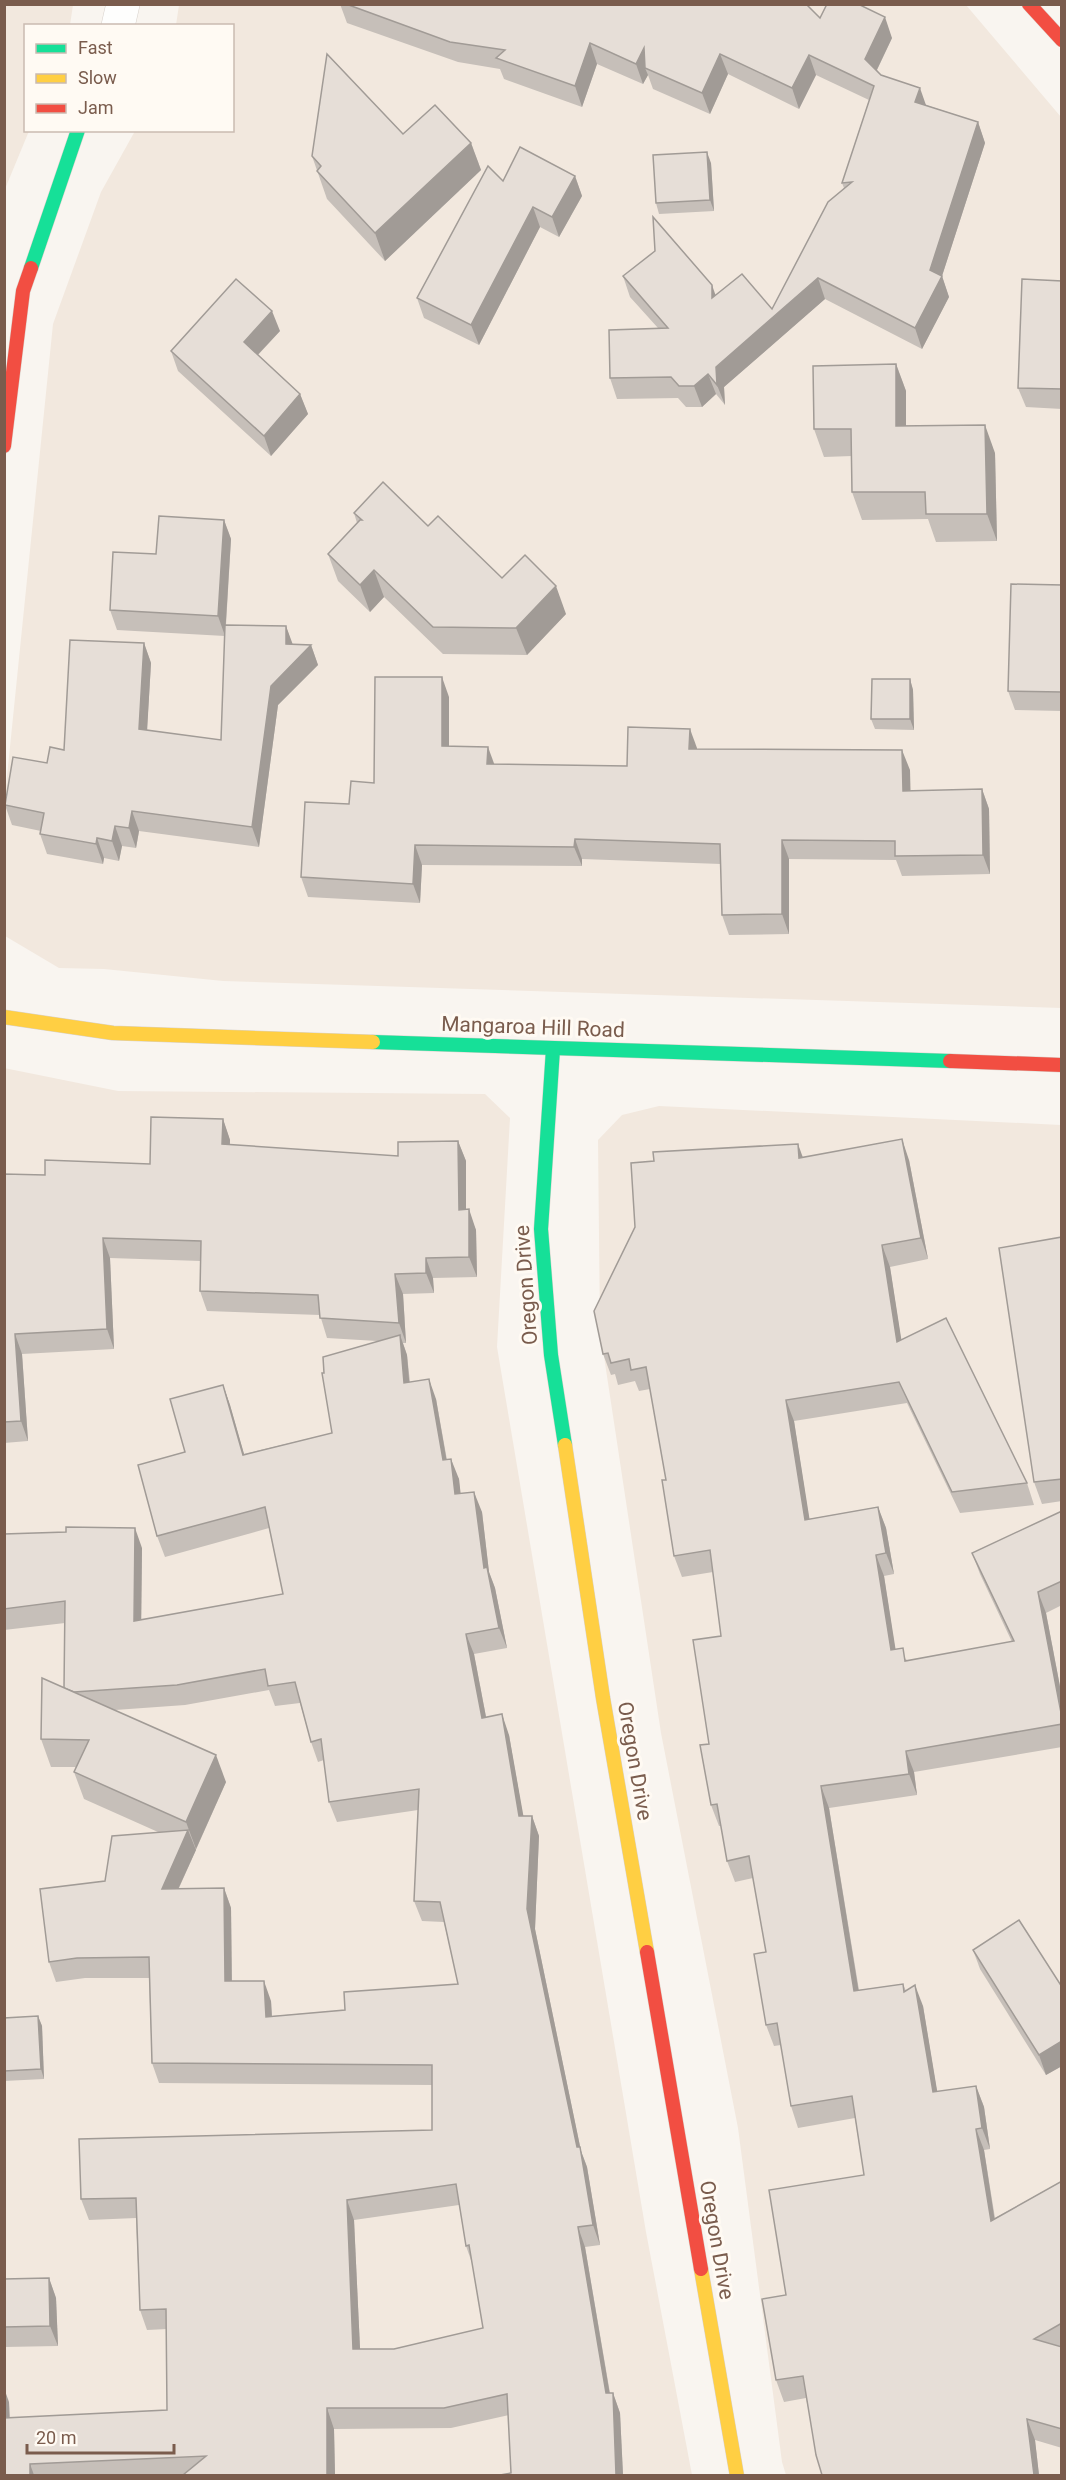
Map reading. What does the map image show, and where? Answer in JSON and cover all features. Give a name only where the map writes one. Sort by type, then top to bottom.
[{"type":"street","points":[[118,24],[123,4]]},
{"type":"street","points":[[1029,4],[1062,40]]},
{"type":"street","points":[[4,446],[24,291],[77,132]]},
{"type":"street","name":"Mangaroa Hill Road","points":[[4,1017],[113,1033],[1062,1065]]},
{"type":"street","name":"Oregon Drive","points":[[553,1049],[541,1229],[551,1355],[605,1710],[736,2475]]},
{"type":"shaded area","points":[[5,4],[73,5],[70,24],[24,24],[24,132],[29,132],[5,189]]},
{"type":"shaded area","points":[[179,5],[966,5],[1061,117],[1061,1008],[223,981],[104,969],[59,968],[5,936],[5,796],[53,324],[101,192],[134,132],[234,132],[234,24],[176,24]]},
{"type":"shaded area","points":[[4,1068],[118,1091],[485,1094],[510,1118],[497,1347],[646,2232],[692,2475],[5,2475]]},
{"type":"shaded area","points":[[659,1106],[1061,1125],[1061,2475],[786,2475],[782,2462],[738,2128],[661,1733],[600,1330],[598,1140],[622,1115]]},
{"type":"building","points":[[346,4],[806,4],[820,18],[827,4],[858,4],[885,17],[865,59],[881,75],[920,88],[915,102],[978,122],[930,270],[942,276],[915,328],[818,278],[716,367],[717,385],[708,374],[694,386],[679,386],[671,377],[610,378],[609,330],[668,328],[623,276],[655,251],[653,217],[712,285],[712,298],[742,274],[772,309],[828,202],[852,182],[842,183],[874,86],[809,55],[792,88],[720,54],[702,93],[645,68],[644,48],[636,64],[590,43],[575,86],[496,58],[505,50],[450,42]]},
{"type":"building","points":[[327,54],[403,134],[435,105],[471,143],[375,233],[317,171],[321,166],[312,156]]},
{"type":"building","points":[[520,147],[575,176],[552,217],[533,207],[471,325],[417,298],[488,166],[503,181]]},
{"type":"building","points":[[707,152],[710,200],[656,203],[653,155]]},
{"type":"building","points":[[236,279],[272,311],[244,342],[300,394],[264,436],[171,351]]},
{"type":"building","points":[[1022,279],[1062,281],[1062,389],[1018,388]]},
{"type":"building","points":[[896,364],[896,426],[985,425],[987,514],[926,514],[925,492],[852,492],[851,429],[814,429],[813,366]]},
{"type":"building","points":[[383,482],[428,526],[438,516],[502,578],[525,555],[556,586],[516,628],[433,627],[374,570],[360,585],[328,554],[362,520],[354,513]]},
{"type":"building","points":[[159,516],[224,520],[218,616],[110,610],[113,552],[156,554]]},
{"type":"building","points":[[1011,584],[1062,585],[1062,692],[1008,691]]},
{"type":"building","points":[[225,625],[286,626],[286,644],[311,645],[271,686],[252,827],[132,811],[129,828],[115,826],[112,841],[97,838],[96,844],[40,834],[44,813],[5,805],[13,757],[47,763],[50,747],[64,750],[70,640],[144,643],[139,729],[221,740]]},
{"type":"building","points":[[375,677],[442,677],[442,746],[488,747],[487,764],[627,766],[628,727],[690,729],[689,749],[902,750],[903,791],[982,789],[983,855],[895,856],[895,841],[782,840],[782,914],[722,915],[720,844],[575,839],[574,847],[415,845],[413,884],[301,877],[305,802],[349,804],[351,781],[374,783]]},
{"type":"building","points":[[872,679],[910,679],[910,719],[871,719]]},
{"type":"building","points":[[151,1117],[223,1119],[222,1144],[398,1156],[398,1142],[458,1141],[459,1210],[469,1209],[469,1257],[426,1258],[426,1273],[395,1274],[399,1323],[320,1318],[318,1295],[200,1291],[201,1241],[103,1238],[107,1329],[15,1334],[21,1421],[4,1422],[4,1174],[45,1175],[45,1160],[150,1164]]},
{"type":"building","points":[[902,1139],[921,1238],[882,1245],[897,1342],[946,1318],[1027,1483],[952,1492],[899,1382],[786,1400],[805,1520],[878,1507],[886,1553],[876,1555],[891,1650],[903,1648],[905,1661],[1014,1641],[972,1553],[1062,1511],[1062,1581],[1038,1592],[1062,1724],[906,1751],[909,1774],[821,1786],[854,1991],[903,1984],[904,1992],[915,1985],[933,2092],[976,2086],[982,2128],[976,2129],[991,2221],[1062,2181],[1062,2323],[1034,2339],[1062,2347],[1062,2429],[1027,2419],[1034,2475],[822,2475],[816,2455],[803,2376],[776,2380],[762,2299],[786,2295],[769,2190],[864,2175],[852,2096],[791,2106],[777,2023],[766,2025],[754,1954],[766,1952],[749,1856],[727,1861],[717,1804],[711,1805],[700,1745],[709,1744],[693,1640],[721,1636],[710,1550],[674,1556],[662,1480],[666,1480],[646,1367],[631,1370],[629,1359],[611,1363],[608,1353],[603,1354],[594,1311],[635,1227],[631,1163],[654,1161],[653,1152],[798,1144],[799,1158]]},
{"type":"building","points":[[1062,1237],[1062,1479],[1034,1482],[999,1248]]},
{"type":"building","points":[[400,1335],[404,1383],[429,1379],[443,1460],[451,1459],[455,1494],[474,1492],[484,1568],[487,1567],[499,1628],[466,1634],[482,1718],[502,1714],[519,1816],[532,1816],[527,1909],[577,2147],[580,2147],[593,2225],[578,2227],[606,2393],[613,2393],[616,2475],[500,2475],[511,2473],[507,2394],[444,2408],[327,2408],[327,2475],[183,2475],[206,2456],[30,2464],[30,2475],[4,2475],[4,2418],[167,2410],[166,2309],[140,2310],[136,2198],[81,2199],[79,2139],[432,2130],[432,2065],[152,2063],[149,1957],[77,1958],[49,1962],[40,1889],[105,1881],[112,1836],[188,1830],[162,1889],[224,1888],[225,1981],[264,1981],[266,2017],[345,2010],[344,1992],[458,1984],[440,1902],[414,1901],[419,1789],[329,1802],[321,1739],[311,1742],[295,1682],[268,1686],[265,1669],[177,1685],[74,1692],[64,1688],[65,1601],[4,1609],[4,1534],[66,1532],[66,1527],[135,1528],[134,1621],[283,1594],[265,1507],[157,1536],[138,1465],[185,1452],[170,1399],[223,1385],[243,1455],[332,1433],[322,1373],[324,1373],[323,1357]],"holes":[[[456,2184],[466,2246],[469,2245],[483,2328],[394,2349],[353,2349],[347,2200]]]},
{"type":"building","points":[[42,1678],[216,1755],[186,1822],[74,1772],[89,1740],[41,1739]]},
{"type":"building","points":[[1019,1920],[1062,1987],[1062,2041],[1039,2055],[973,1950]]},
{"type":"building","points":[[38,2016],[41,2069],[4,2071],[4,2018]]},
{"type":"building","points":[[49,2278],[50,2326],[4,2327],[4,2279]]},
{"type":"traffic: fast","points":[[31,268],[77,132]]},
{"type":"traffic: fast","points":[[373,1042],[950,1061]]},
{"type":"traffic: fast","points":[[553,1049],[541,1229],[551,1355],[565,1445]]},
{"type":"traffic: slow","points":[[4,1017],[113,1033],[373,1042]]},
{"type":"traffic: slow","points":[[565,1445],[603,1698],[647,1952]]},
{"type":"traffic: slow","points":[[701,2269],[737,2476]]},
{"type":"traffic: jam","points":[[1029,4],[1062,40]]},
{"type":"traffic: jam","points":[[4,446],[23,291],[31,268]]},
{"type":"traffic: jam","points":[[950,1061],[1062,1065]]},
{"type":"traffic: jam","points":[[647,1952],[701,2269]]}]
